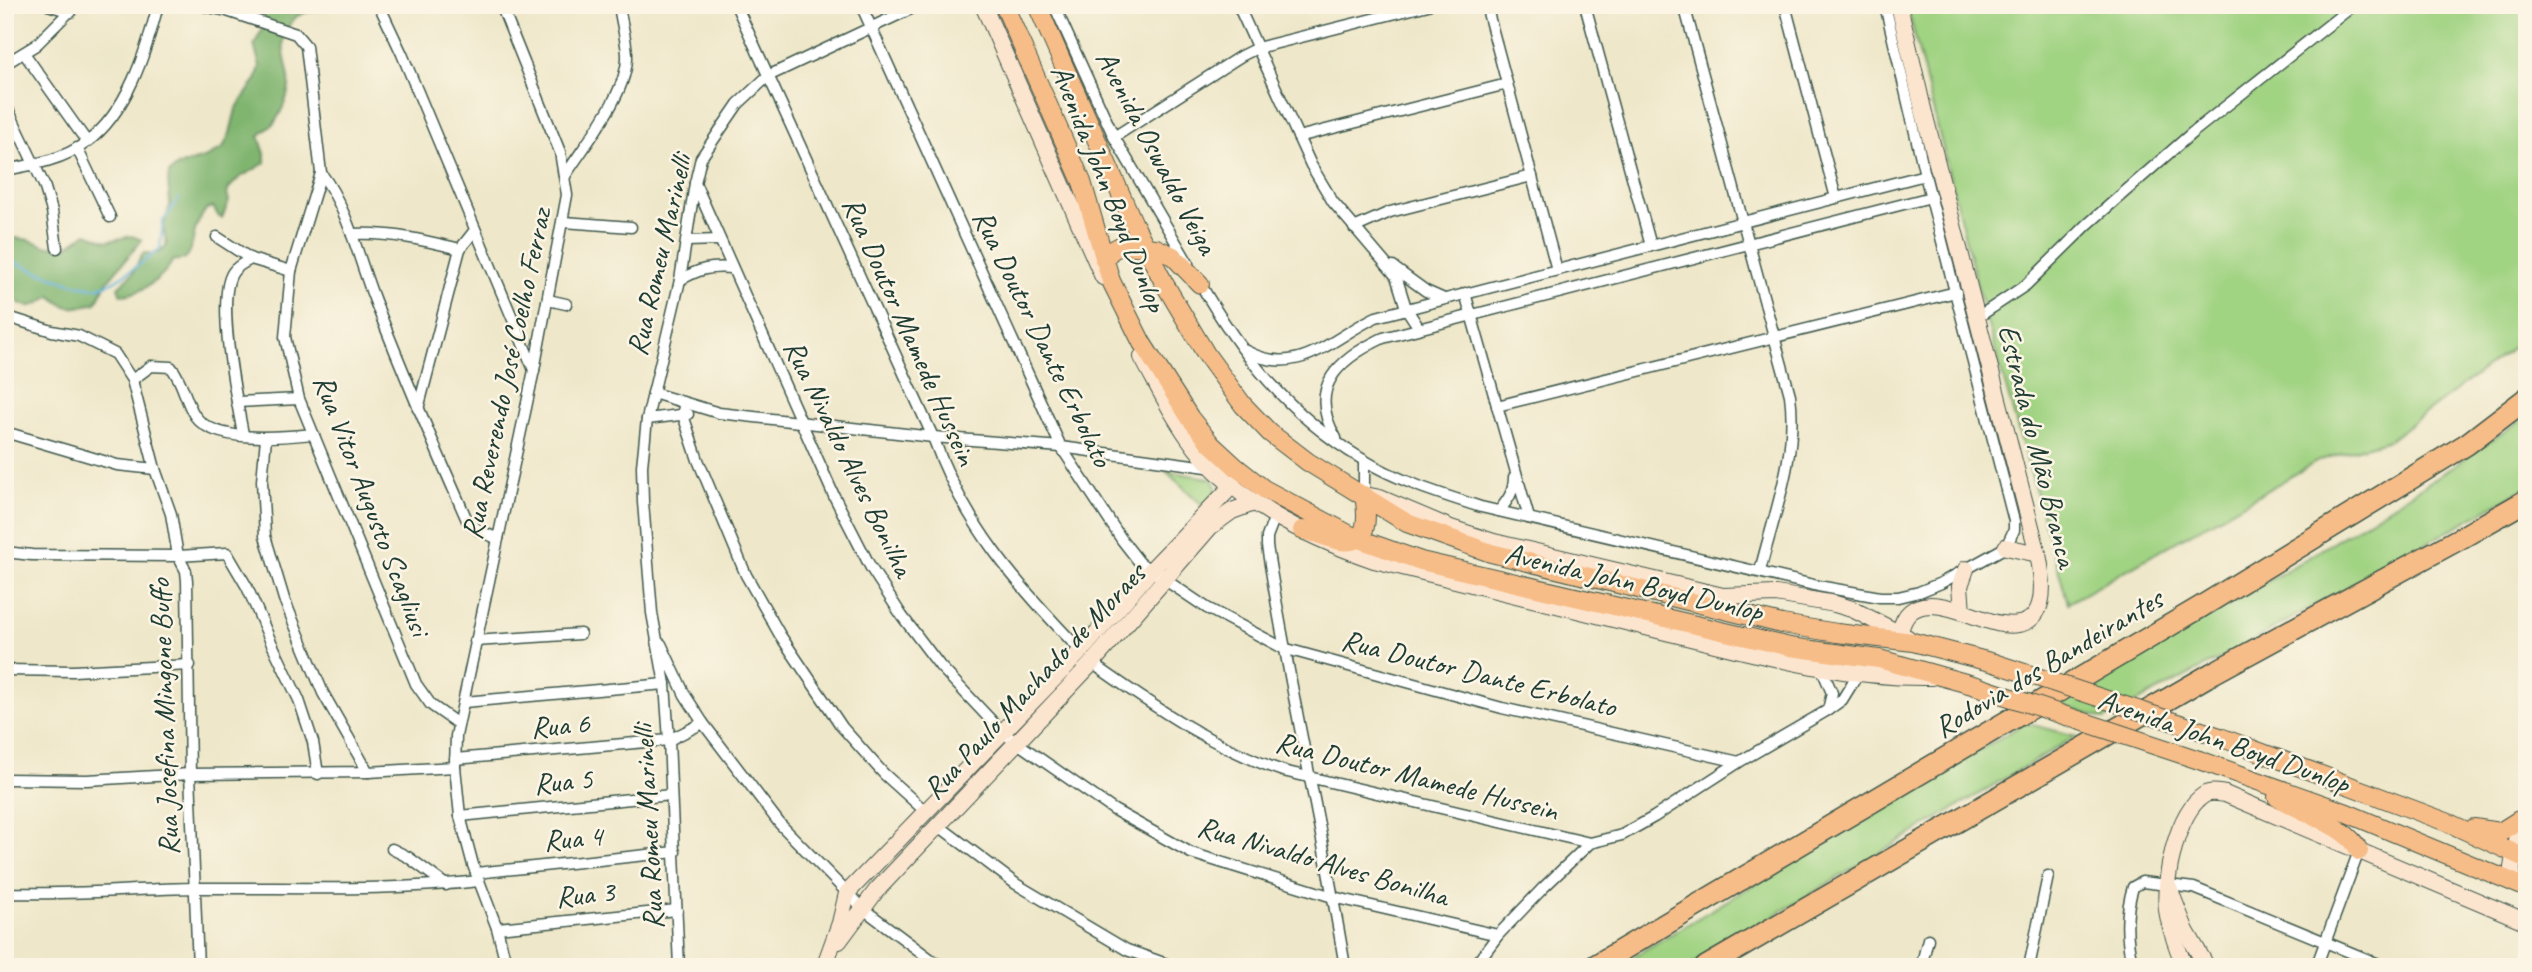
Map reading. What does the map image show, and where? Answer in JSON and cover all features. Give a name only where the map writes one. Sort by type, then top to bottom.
[{"type":"highway","name":"Rodovia dos Bandeirantes","points":[[1592,967],[2199,608],[2467,444],[2527,398]]},
{"type":"highway","points":[[1706,967],[2213,673],[2459,540],[2527,500]]},
{"type":"main road","points":[[983,5],[1111,288]]},
{"type":"main road","name":"Avenida John Boyd Dunlop","points":[[1004,5],[1083,182],[1111,288],[1142,342],[1148,360],[1190,418],[1236,467],[1264,489],[1356,538],[1421,561],[1790,647],[1879,659],[1976,686],[2199,760],[2347,813],[2520,886]]},
{"type":"main road","name":"Avenida John Boyd Dunlop","points":[[1037,5],[1145,246],[1206,354],[1243,405],[1270,433],[1308,462],[1364,495],[1382,509],[1416,527],[1491,553],[1782,624],[1837,634],[1907,637],[1994,663],[2220,737],[2449,823],[2520,857]]},
{"type":"main road","name":"Estrada do Mão Branca","points":[[1899,5],[1923,109],[2038,554],[2043,598],[2033,615],[2021,622],[2001,624],[1934,605],[1920,607],[1910,612],[1902,621],[1907,637]]},
{"type":"main road","points":[[1104,260],[1111,251],[1122,245],[1164,250],[1200,284]]},
{"type":"main road","points":[[1148,360],[1188,438],[1214,468],[1254,503],[1324,542],[1374,560],[1783,660],[1892,678],[1945,677]]},
{"type":"main road","name":"Rua Paulo Machado de Moraes","points":[[826,961],[862,908],[1016,743],[1086,657],[1151,570],[1233,485]]},
{"type":"main road","points":[[1303,530],[1341,541],[1356,538],[1367,524],[1364,495],[1380,498],[1451,528],[1494,542],[1710,594],[1730,598],[1776,594],[1852,609],[1907,637]]},
{"type":"main road","name":"Rua Paulo Machado de Moraes","points":[[847,893],[1003,733],[1166,580],[1210,527],[1222,517],[1254,503]]},
{"type":"main road","points":[[2006,547],[2038,554]]},
{"type":"main road","points":[[1962,611],[1960,586],[1966,569]]},
{"type":"main road","points":[[2262,782],[2279,799],[2353,841],[2359,852]]},
{"type":"main road","points":[[2185,967],[2171,930],[2166,906],[2168,886],[2175,842],[2184,821],[2206,793],[2225,794],[2527,922]]},
{"type":"main road","points":[[2449,823],[2492,832],[2507,829],[2523,817]]},
{"type":"main road","points":[[2523,817],[2520,886],[2527,899]]},
{"type":"main road","points":[[2168,886],[2186,931],[2207,967]]},
{"type":"main road","points":[[826,961],[840,923],[847,893]]},
{"type":"street","points":[[48,5],[73,8]]},
{"type":"street","points":[[5,170],[35,165],[77,148],[109,120],[130,89],[150,36],[158,5]]},
{"type":"street","name":"Rua Vitor Augusto Scagliusi","points":[[199,5],[227,11],[298,37],[306,46],[321,173],[291,271],[285,337],[299,399],[416,684],[431,705],[458,724]]},
{"type":"street","points":[[379,5],[534,370]]},
{"type":"street","points":[[501,5],[561,152],[565,176]]},
{"type":"street","name":"Rua Reverendo José Coelho Ferraz","points":[[507,967],[460,816],[455,763],[458,724],[564,222],[568,195],[565,176],[611,103],[623,78],[627,56],[619,5]]},
{"type":"street","name":"Rua Doutor Mamede Hussein","points":[[736,5],[933,437],[946,475],[998,558],[1031,600],[1086,657],[1151,702],[1255,762],[1590,843]]},
{"type":"street","name":"Rua Doutor Dante Erbolato","points":[[861,5],[1061,447],[1140,563],[1228,620],[1283,648],[1503,708],[1739,762]]},
{"type":"street","name":"Rua Romeu Marinelli","points":[[679,967],[665,684],[656,632],[642,466],[647,419],[680,280],[701,158],[738,104],[768,76],[919,5]]},
{"type":"street","name":"Avenida Oswaldo Veiga","points":[[1054,5],[1114,137],[1240,348],[1286,400],[1339,444],[1364,460],[1439,494],[1499,512],[1818,586]]},
{"type":"street","points":[[1238,5],[1311,165],[1333,202],[1387,264],[1401,286],[1406,309],[1419,328]]},
{"type":"street","points":[[1114,137],[1257,48],[1428,5]]},
{"type":"street","points":[[1486,5],[1557,270]]},
{"type":"street","points":[[1585,5],[1651,246]]},
{"type":"street","points":[[1684,5],[1790,395],[1793,421],[1791,446],[1760,571]]},
{"type":"street","points":[[1784,5],[1836,198]]},
{"type":"street","points":[[1818,586],[1880,597],[1898,597],[1919,592],[2006,547],[2014,530],[2014,521],[1925,175],[1885,5]]},
{"type":"street","points":[[1978,317],[2026,285],[2088,224],[2192,133],[2354,5]]},
{"type":"street","points":[[5,64],[24,53],[73,8]]},
{"type":"street","points":[[24,53],[87,142]]},
{"type":"street","points":[[1298,137],[1507,84]]},
{"type":"street","points":[[5,103],[35,165],[52,211],[57,248]]},
{"type":"street","points":[[77,148],[110,217]]},
{"type":"street","points":[[321,173],[340,201],[366,278],[418,410],[467,520],[478,530],[498,539]]},
{"type":"street","points":[[1240,348],[1259,358],[1275,362],[1293,361],[1307,356],[1376,317],[1925,175]]},
{"type":"street","points":[[1354,228],[1390,212],[1532,176]]},
{"type":"street","name":"Rua Nivaldo Alves Bonilha","points":[[695,183],[834,496],[871,568],[940,666],[1003,733],[1114,810],[1191,853],[1333,897],[1498,935]]},
{"type":"street","points":[[1339,444],[1330,428],[1324,406],[1329,381],[1347,357],[1374,342],[1419,328],[1931,197]]},
{"type":"street","points":[[564,222],[631,227]]},
{"type":"street","points":[[418,410],[460,249],[475,230]]},
{"type":"street","points":[[352,234],[402,235],[460,249]]},
{"type":"street","points":[[217,237],[251,259],[291,271]]},
{"type":"street","points":[[687,241],[719,240]]},
{"type":"street","points":[[243,434],[229,354],[227,288],[234,270],[251,259]]},
{"type":"street","points":[[1387,264],[1404,273],[1426,291],[1445,299]]},
{"type":"street","points":[[680,280],[697,270],[711,266],[732,268]]},
{"type":"street","points":[[1497,406],[1956,292]]},
{"type":"street","points":[[1465,293],[1529,518]]},
{"type":"street","points":[[548,300],[566,304]]},
{"type":"street","points":[[5,316],[52,331],[79,336],[115,354],[132,380],[155,469],[171,514],[178,556],[220,552],[227,553],[232,559],[299,700],[313,742],[318,774]]},
{"type":"street","points":[[132,380],[151,366],[171,367],[193,412],[204,426],[215,432],[266,438],[313,434]]},
{"type":"street","points":[[653,393],[684,409],[698,460],[746,575],[779,635],[842,727],[884,774],[925,811]]},
{"type":"street","points":[[237,402],[299,399]]},
{"type":"street","points":[[647,419],[684,409],[707,410],[933,437],[1061,447],[1214,468]]},
{"type":"street","points":[[5,432],[117,465],[155,469]]},
{"type":"street","points":[[266,438],[262,481],[265,536],[284,598],[323,693],[368,772]]},
{"type":"street","points":[[1364,460],[1364,495]]},
{"type":"street","points":[[1499,512],[1512,494],[1514,471]]},
{"type":"street","points":[[1275,516],[1267,537],[1267,546],[1283,648],[1345,967]]},
{"type":"street","name":"Rua Josefina Mingone Buffo","points":[[5,552],[32,555],[178,556],[186,572],[190,665],[190,774],[198,967]]},
{"type":"street","points":[[1818,586],[1837,596],[1852,609]]},
{"type":"street","name":"Rua Romeu Marinelli","points":[[656,632],[685,695],[703,723],[780,824],[862,908],[941,967]]},
{"type":"street","points":[[475,641],[580,634]]},
{"type":"street","points":[[5,670],[74,671],[190,665]]},
{"type":"street","points":[[1821,667],[1832,693],[1828,710]]},
{"type":"street","points":[[1474,967],[1498,935],[1590,843],[1622,835],[1828,710],[1842,700],[1858,674]]},
{"type":"street","points":[[464,702],[665,684]]},
{"type":"street","name":"Rua Romeu Marinelli","points":[[665,684],[685,695]]},
{"type":"street","points":[[669,740],[703,723]]},
{"type":"street","name":"Rua 6","points":[[5,779],[87,780],[190,774],[368,772],[669,740]]},
{"type":"street","name":"Rua 5","points":[[460,816],[671,795]]},
{"type":"street","points":[[939,826],[1016,884],[1126,950],[1175,967]]},
{"type":"street","points":[[392,849],[408,857],[446,885]]},
{"type":"street","name":"Rua 4","points":[[5,892],[59,894],[194,888],[446,885],[477,877],[675,852]]},
{"type":"street","points":[[2316,967],[2359,852]]},
{"type":"street","points":[[2029,967],[2048,876]]},
{"type":"street","points":[[2133,967],[2128,950],[2128,901],[2133,887],[2142,882],[2194,888],[2386,967]]},
{"type":"street","name":"Rua 3","points":[[497,928],[677,910]]},
{"type":"street","points":[[1921,967],[1928,939]]},
{"type":"green space","points":[[263,5],[334,5],[298,16],[287,29],[283,47],[289,75],[288,92],[275,122],[259,136],[265,163],[239,178],[229,188],[229,201],[222,218],[213,207],[206,209],[197,225],[188,256],[173,260],[158,279],[144,288],[121,295],[118,287],[132,274],[143,253],[158,253],[167,246],[163,227],[170,205],[169,173],[178,166],[207,157],[223,148],[236,109],[257,78],[260,66],[254,45],[264,26]]},
{"type":"green space","points":[[1907,5],[2527,5],[2527,337],[2389,440],[2320,460],[2068,603],[1981,301]]},
{"type":"green space","points":[[87,233],[107,241],[132,236],[142,240],[106,283],[96,303],[68,307],[51,296],[40,303],[26,306],[11,296],[5,296],[5,237],[30,240],[45,246],[66,247]]},
{"type":"green space","points":[[2527,416],[2527,487],[2217,660],[2104,719],[2057,704],[2413,493]]},
{"type":"green space","points":[[1166,471],[1212,479],[1216,487],[1214,496],[1202,505]]},
{"type":"green space","points":[[2025,723],[2076,736],[1688,967],[1616,967]]},
{"type":"waterway","points":[[5,258],[80,285],[106,285],[131,271],[160,249],[163,221],[179,198]]}]
